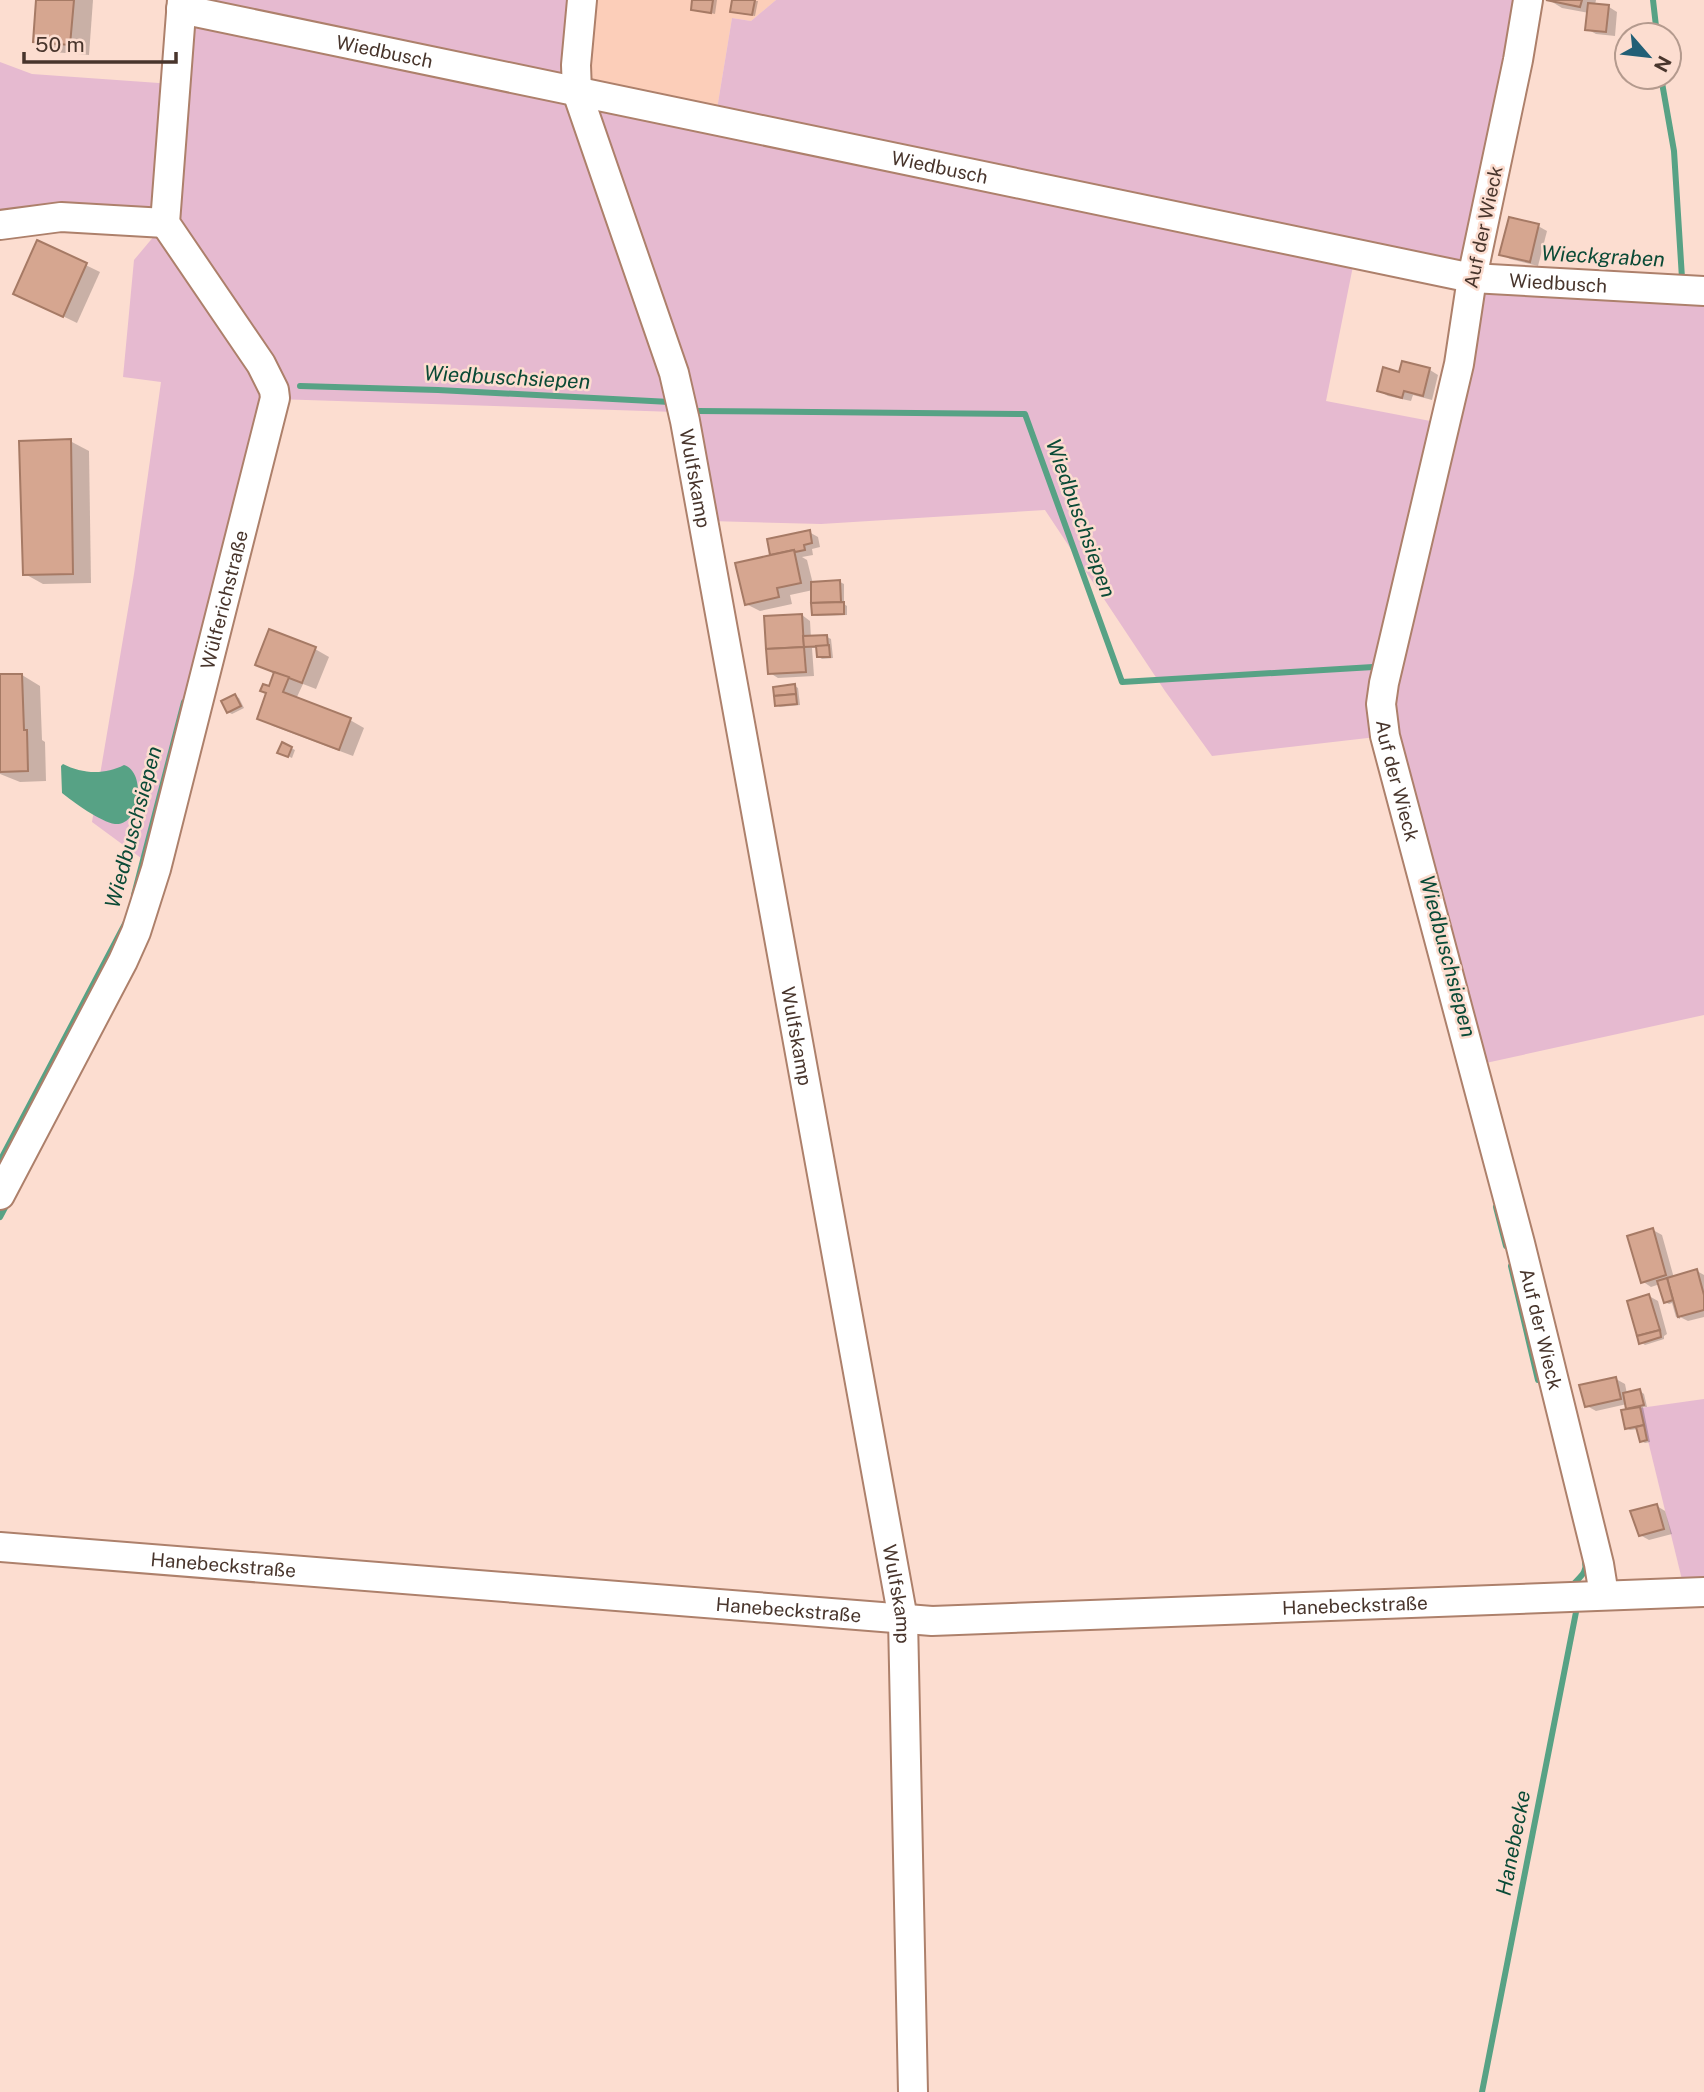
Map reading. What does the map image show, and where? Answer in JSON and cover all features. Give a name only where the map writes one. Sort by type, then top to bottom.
[{"type":"street","name":"Wulfskamp","points":[[582,0],[576,65],[577,92],[658,323],[674,373],[685,421],[903,1619],[913,2092]]},
{"type":"street","name":"Auf der Wieck","points":[[1528,0],[1472,278],[1459,364],[1381,704],[1385,736],[1520,1244],[1604,1595]]},
{"type":"street","name":"Wiedbusch","points":[[182,5],[577,92],[1472,278],[1704,291]]},
{"type":"street","points":[[0,225],[61,217],[165,223],[182,5]]},
{"type":"street","name":"Wülferichstraße","points":[[0,1195],[136,932],[156,869],[275,398],[274,390],[261,364],[165,223]]},
{"type":"street","name":"Hanebeckstraße","points":[[0,1547],[932,1622],[1704,1592]]},
{"type":"shaded area","points":[[196,0],[577,0],[562,95],[715,121],[732,18],[751,21],[776,0],[1525,0],[1472,277],[1704,291],[1704,1015],[1472,1066],[1385,736],[1212,756],[1165,691],[1045,510],[821,524],[710,521],[676,412],[275,399],[156,869],[92,822],[134,574],[161,382],[123,377],[134,260],[165,223],[0,225],[0,62],[32,74],[187,85]],"holes":[[[1355,256],[1472,278],[1446,424],[1326,401]]]},
{"type":"shaded area","points":[[588,0],[776,0],[751,21],[732,18],[715,121],[586,83]]},
{"type":"shaded area","points":[[63,764],[86,771],[101,772],[124,765],[131,770],[136,778],[138,798],[130,817],[124,823],[115,824],[102,820],[62,793]]},
{"type":"shaded area","points":[[1704,1399],[1704,1592],[1685,1592],[1640,1408]]},
{"type":"building","points":[[36,0],[74,0],[70,45],[33,42]]},
{"type":"building","points":[[692,0],[713,0],[711,13],[691,10]]},
{"type":"building","points":[[732,0],[755,0],[752,15],[730,12]]},
{"type":"building","points":[[1546,0],[1582,0],[1580,7]]},
{"type":"building","points":[[1588,3],[1609,5],[1606,32],[1585,30]]},
{"type":"building","points":[[1509,217],[1539,224],[1530,262],[1499,255]]},
{"type":"building","points":[[37,240],[87,263],[63,317],[13,294]]},
{"type":"building","points":[[1402,361],[1430,368],[1423,396],[1404,391],[1402,398],[1377,391],[1383,367],[1399,372]]},
{"type":"building","points":[[71,439],[73,574],[23,575],[19,441]]},
{"type":"building","points":[[810,530],[812,543],[804,545],[805,550],[770,555],[767,539]]},
{"type":"building","points":[[794,550],[801,583],[777,588],[779,597],[745,605],[735,563]]},
{"type":"building","points":[[840,580],[841,602],[811,603],[811,582]]},
{"type":"building","points":[[844,602],[844,614],[812,615],[811,603]]},
{"type":"building","points":[[802,614],[804,647],[766,649],[764,616]]},
{"type":"building","points":[[269,629],[316,647],[302,683],[255,665]]},
{"type":"building","points":[[827,635],[828,646],[804,647],[803,636]]},
{"type":"building","points":[[829,645],[830,657],[817,657],[816,646]]},
{"type":"building","points":[[804,647],[806,672],[768,674],[766,649]]},
{"type":"building","points":[[274,672],[289,677],[283,692],[351,718],[339,750],[257,719],[266,693],[260,691],[263,684],[269,686]]},
{"type":"building","points":[[0,674],[22,674],[28,771],[0,772]]},
{"type":"building","points":[[795,684],[796,694],[774,696],[773,687]]},
{"type":"building","points":[[235,694],[241,706],[227,713],[221,701]]},
{"type":"building","points":[[796,694],[797,704],[775,706],[774,696]]},
{"type":"building","points":[[282,742],[292,747],[288,757],[277,753]]},
{"type":"building","points":[[1653,1228],[1666,1275],[1641,1283],[1627,1236]]},
{"type":"building","points":[[1697,1269],[1704,1295],[1704,1310],[1678,1317],[1667,1278]]},
{"type":"building","points":[[1667,1278],[1673,1300],[1664,1303],[1657,1281]]},
{"type":"building","points":[[1649,1294],[1660,1330],[1637,1336],[1627,1301]]},
{"type":"building","points":[[1660,1330],[1661,1337],[1639,1344],[1637,1336]]},
{"type":"building","points":[[1616,1377],[1621,1399],[1585,1407],[1579,1385]]},
{"type":"building","points":[[1640,1389],[1644,1405],[1626,1409],[1623,1393]]},
{"type":"building","points":[[1640,1407],[1644,1425],[1625,1429],[1621,1410]]},
{"type":"building","points":[[1644,1425],[1647,1440],[1640,1442],[1636,1427]]},
{"type":"building","points":[[1657,1504],[1664,1529],[1639,1536],[1630,1511]]},
{"type":"waterway","name":"Wieckgraben","points":[[1653,0],[1655,21]]},
{"type":"waterway","name":"Wieckgraben","points":[[1663,91],[1674,151],[1682,278],[1675,277]]},
{"type":"waterway","name":"Wiedbuschsiepen","points":[[300,386],[670,402]]},
{"type":"waterway","name":"Wiedbuschsiepen","points":[[697,411],[1025,414],[1122,682],[1373,667]]},
{"type":"waterway","name":"Wiedbuschsiepen","points":[[134,895],[184,702]]},
{"type":"waterway","name":"Wiedbuschsiepen","points":[[0,1161],[126,922]]},
{"type":"waterway","points":[[0,1217],[9,1200]]},
{"type":"waterway","name":"Wiedbuschsiepen","points":[[1496,1207],[1506,1246]]},
{"type":"waterway","name":"Wiedbuschsiepen","points":[[1511,1266],[1538,1380]]},
{"type":"waterway","name":"Wiedbuschsiepen","points":[[1572,1586],[1584,1572],[1585,1562]]},
{"type":"waterway","name":"Hanebecke","points":[[1482,2092],[1578,1607]]}]
